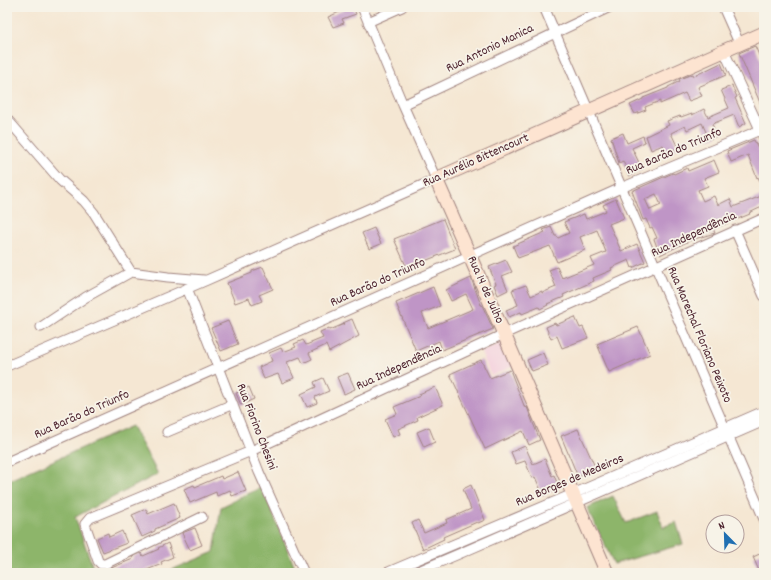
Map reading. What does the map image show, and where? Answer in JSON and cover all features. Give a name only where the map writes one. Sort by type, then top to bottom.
[{"type":"street","name":"Rua 14 de Julho","points":[[362,7],[403,105],[607,573]]},
{"type":"street","points":[[368,22],[402,7]]},
{"type":"street","name":"Rua Marechal Floriano Peixoto","points":[[544,7],[764,519]]},
{"type":"street","name":"Rua Antonio Manica","points":[[403,105],[610,7]]},
{"type":"street","points":[[723,7],[740,43]]},
{"type":"street","name":"Rua Aurélio Bittencourt","points":[[7,366],[207,280],[764,33]]},
{"type":"street","points":[[724,51],[762,134]]},
{"type":"street","points":[[7,119],[60,180],[84,201],[94,213],[131,272]]},
{"type":"street","name":"Rua Barão do Triunfo","points":[[7,462],[622,188],[762,134]]},
{"type":"street","name":"Rua Independência","points":[[202,517],[104,564],[100,564],[98,561],[85,524],[90,518],[251,451],[504,334],[764,218]]},
{"type":"street","points":[[735,230],[764,296]]},
{"type":"street","points":[[42,327],[86,297],[131,272],[207,280]]},
{"type":"street","name":"Rua Fiorino Chesini","points":[[187,288],[251,451],[304,573]]},
{"type":"street","points":[[167,432],[233,404]]},
{"type":"street","name":"Rua Borges de Medeiros","points":[[414,573],[461,553],[575,498],[727,432],[764,411]]},
{"type":"street","name":"Rua Borges de Medeiros","points":[[727,432],[764,421]]},
{"type":"street","name":"Rua Borges de Medeiros","points":[[386,573],[457,543],[575,498]]},
{"type":"street","points":[[457,543],[461,553]]},
{"type":"shaded area","points":[[506,341],[516,365],[491,376],[481,352]]},
{"type":"green space","points":[[132,426],[158,474],[75,517],[95,573],[7,573],[7,481]]},
{"type":"green space","points":[[262,487],[297,573],[164,573],[214,552],[221,507]]},
{"type":"green space","points":[[613,496],[626,523],[657,511],[663,527],[676,522],[683,544],[614,564],[587,508]]},
{"type":"building","points":[[343,7],[353,7],[356,14],[342,19],[344,23],[333,27],[328,17],[344,10]]},
{"type":"building","points":[[755,46],[761,60],[764,59],[764,112],[739,53]]},
{"type":"building","points":[[721,63],[726,75],[698,87],[702,96],[689,101],[685,93],[660,104],[660,101],[645,107],[646,110],[635,114],[630,105],[668,88],[680,81],[679,79],[693,74],[694,76]]},
{"type":"building","points":[[732,86],[737,97],[735,98],[746,123],[739,127],[734,115],[712,124],[717,136],[709,139],[702,123],[687,130],[685,126],[671,133],[678,148],[667,153],[663,145],[651,150],[646,136],[669,125],[667,121],[692,113],[692,115],[704,109],[708,117],[729,108],[721,90]]},
{"type":"building","points":[[623,133],[627,143],[643,136],[645,142],[632,148],[642,169],[629,176],[623,161],[619,163],[611,138]]},
{"type":"building","points":[[754,140],[764,160],[764,190],[758,177],[757,178],[748,155],[731,162],[727,151]]},
{"type":"building","points":[[714,160],[719,172],[704,178],[708,186],[698,190],[703,201],[714,196],[718,205],[730,199],[733,207],[764,195],[764,206],[749,213],[750,214],[713,229],[715,233],[691,240],[660,255],[654,239],[657,238],[646,219],[643,220],[632,191],[687,168],[688,171]],"holes":[[[656,194],[661,205],[650,210],[645,199]]]},
{"type":"building","points":[[616,199],[624,218],[609,224],[621,251],[637,244],[645,262],[632,268],[629,260],[611,268],[612,270],[593,278],[594,281],[563,295],[564,297],[547,304],[548,305],[540,309],[539,307],[522,314],[521,312],[509,317],[506,310],[518,305],[512,290],[526,285],[531,296],[542,291],[542,293],[556,287],[549,270],[557,267],[562,278],[594,265],[591,258],[606,252],[597,230],[580,237],[585,250],[557,262],[550,246],[518,258],[513,246],[545,232],[543,230],[551,227],[555,236],[558,238],[569,233],[564,222],[584,214],[586,219],[606,211],[603,205]]},
{"type":"building","points":[[443,219],[455,249],[407,268],[394,239]]},
{"type":"building","points":[[374,228],[381,244],[369,249],[362,233]]},
{"type":"building","points":[[506,260],[512,272],[502,276],[508,290],[498,295],[494,285],[496,284],[489,267]]},
{"type":"building","points":[[263,267],[273,289],[259,295],[262,301],[252,305],[249,298],[235,303],[227,283]]},
{"type":"building","points":[[471,278],[481,305],[493,329],[442,350],[439,341],[416,351],[396,303],[433,287],[440,306],[422,313],[428,328],[473,309],[466,294],[451,301],[446,290]]},
{"type":"building","points":[[575,317],[580,328],[583,327],[588,338],[562,348],[557,336],[551,339],[546,327],[555,323],[556,325]]},
{"type":"building","points":[[352,319],[359,336],[329,352],[326,345],[309,353],[312,359],[303,363],[300,357],[287,362],[294,378],[282,383],[278,374],[264,379],[259,367],[272,361],[269,353],[281,348],[283,352],[296,347],[294,344],[303,340],[306,345],[323,338],[320,332],[329,328],[330,330]]},
{"type":"building","points":[[228,321],[238,344],[221,351],[211,328]]},
{"type":"building","points":[[638,327],[650,354],[609,372],[597,344]]},
{"type":"building","points":[[543,353],[548,365],[532,371],[527,360]]},
{"type":"building","points":[[481,360],[490,378],[510,370],[540,440],[529,445],[523,431],[485,449],[450,374]]},
{"type":"building","points":[[348,373],[355,389],[344,394],[337,377]]},
{"type":"building","points":[[323,378],[329,391],[315,397],[317,403],[307,407],[301,394],[316,387],[314,382]]},
{"type":"building","points":[[249,387],[254,399],[241,405],[236,393]]},
{"type":"building","points":[[435,387],[443,405],[417,417],[418,420],[398,429],[400,434],[393,437],[385,419],[397,414],[394,407],[420,396],[419,394]]},
{"type":"building","points":[[429,427],[435,442],[424,447],[417,432]]},
{"type":"building","points":[[578,429],[596,469],[578,477],[561,436]]},
{"type":"building","points":[[525,446],[533,464],[545,459],[559,488],[543,495],[535,477],[532,478],[525,461],[516,464],[511,452]]},
{"type":"building","points":[[238,472],[246,491],[232,496],[230,490],[217,496],[216,492],[190,503],[184,489],[194,485],[195,487],[221,476],[222,479]]},
{"type":"building","points":[[471,485],[485,520],[443,537],[444,539],[423,549],[412,523],[418,520],[424,533],[447,523],[446,520],[471,509],[463,489]]},
{"type":"building","points":[[174,503],[180,518],[155,529],[155,531],[142,537],[132,515],[146,509],[148,514]]},
{"type":"building","points":[[195,528],[202,545],[190,550],[182,533]]},
{"type":"building","points":[[122,531],[127,543],[103,552],[97,538],[108,533],[109,537]]},
{"type":"building","points":[[168,543],[173,557],[161,562],[162,564],[139,573],[111,573],[109,569],[133,559],[132,557],[141,553],[143,556],[159,549],[158,548]]},
{"type":"building","points":[[764,552],[764,573],[760,573],[753,557]]}]
